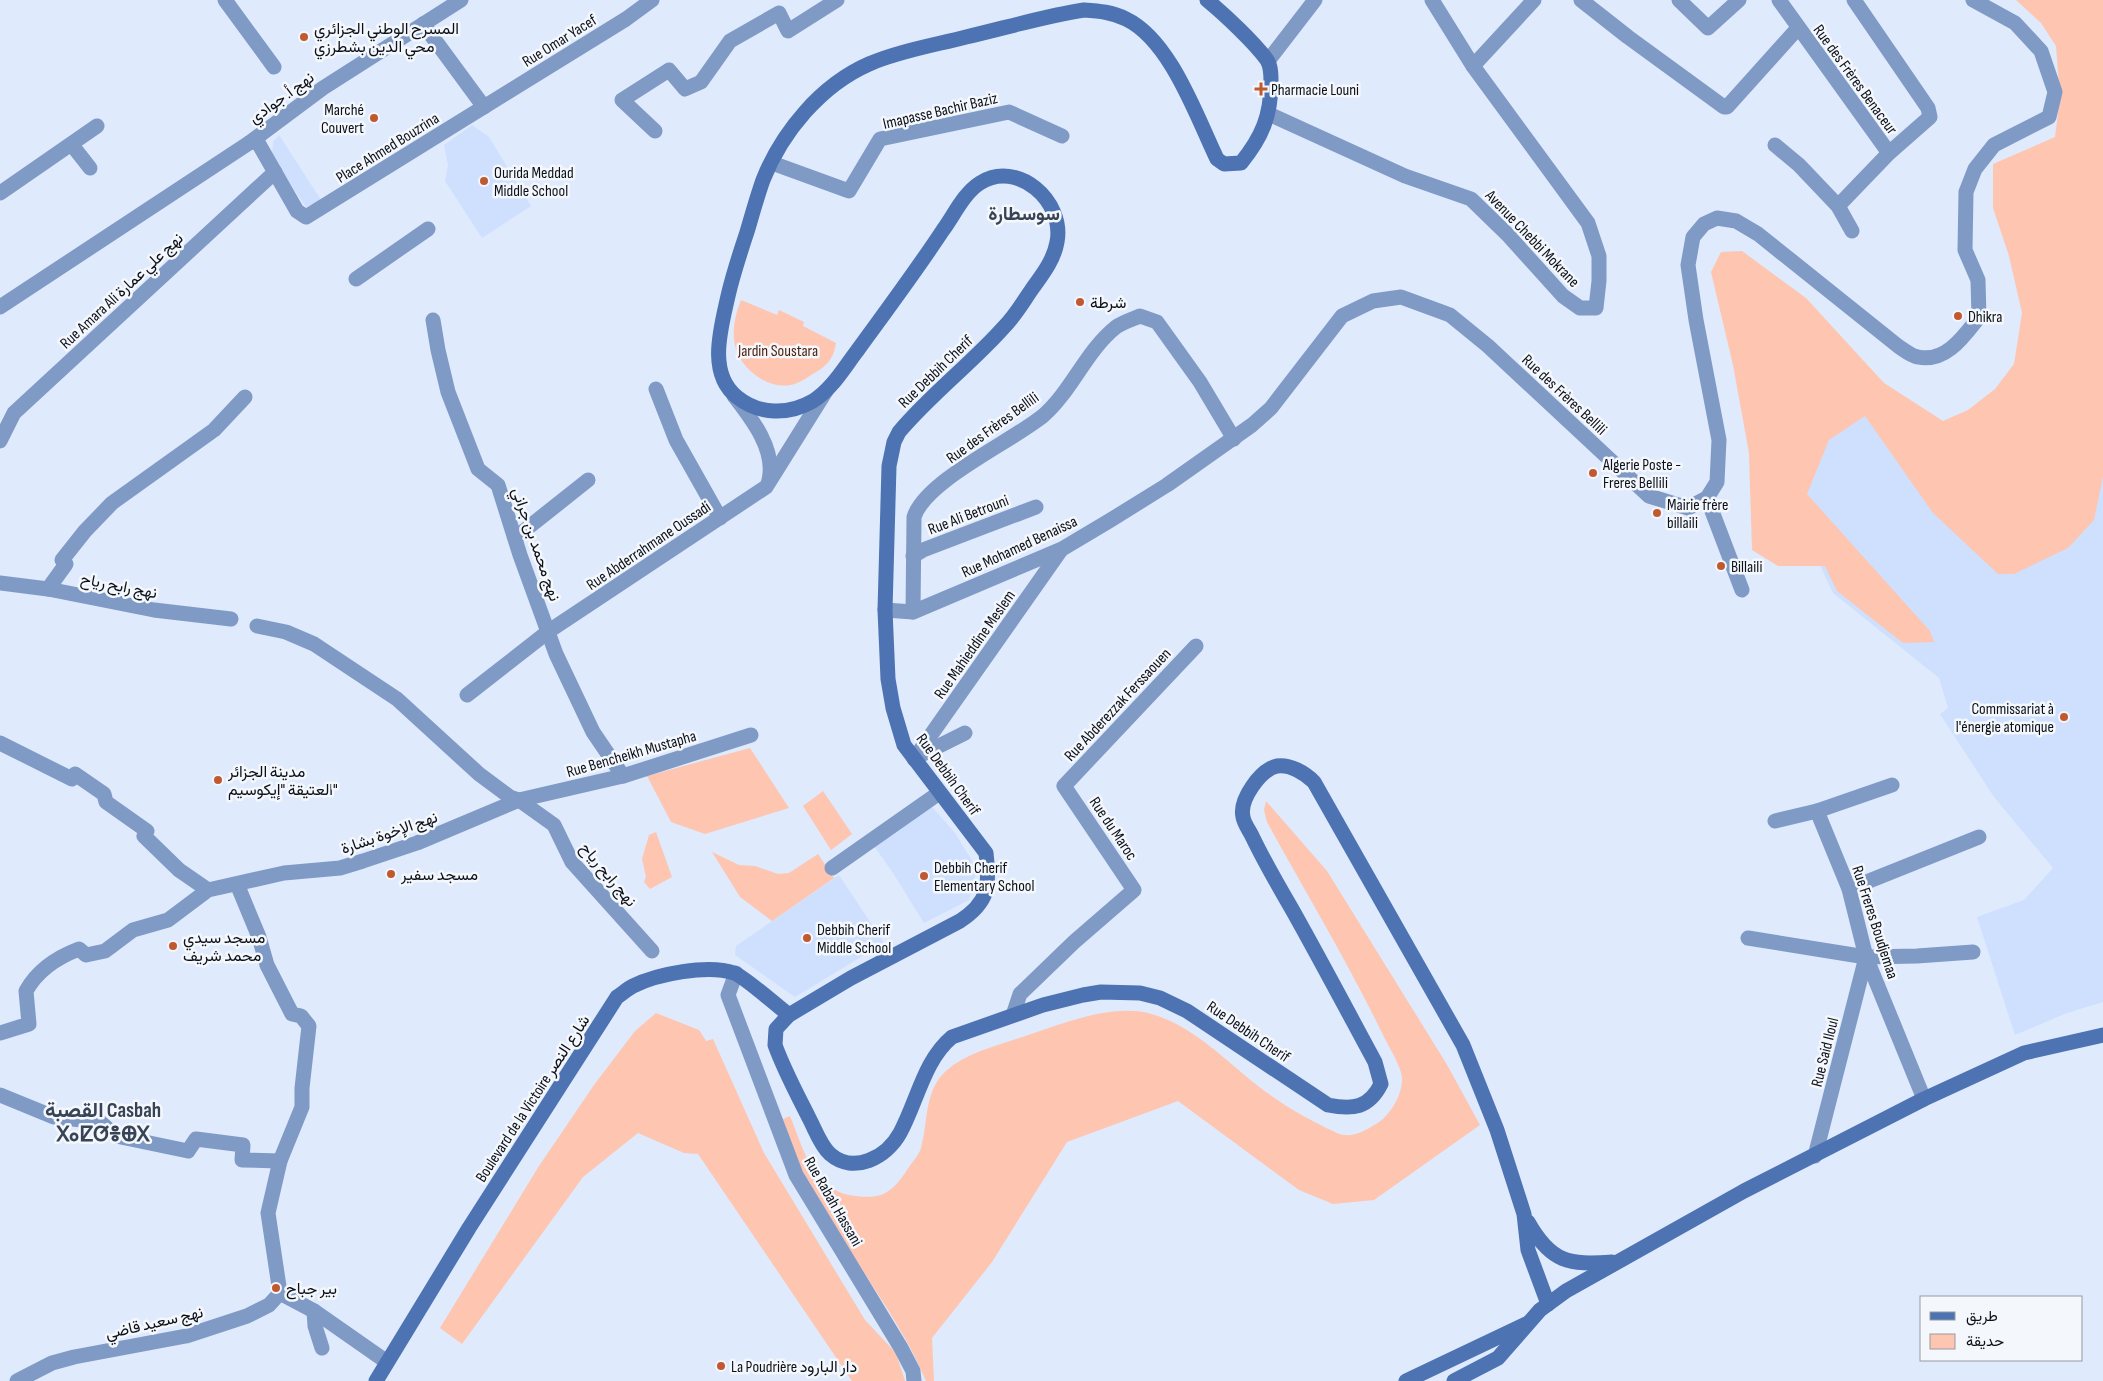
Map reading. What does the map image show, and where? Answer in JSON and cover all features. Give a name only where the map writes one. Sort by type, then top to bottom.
[{"type":"street","points":[[225,0],[274,67]]},
{"type":"street","name":"نهج أ. جوادي","points":[[0,307],[249,143],[323,88],[461,0]]},
{"type":"street","name":"Rue Omar Yacef","points":[[484,107],[626,19],[652,0]]},
{"type":"street","points":[[656,132],[622,100],[669,70],[685,88],[701,82],[730,41],[779,13],[788,31],[837,0]]},
{"type":"street","points":[[1208,0],[1268,61],[1313,1]]},
{"type":"street","points":[[1432,0],[1473,66],[1534,0]]},
{"type":"street","points":[[1581,0],[1724,107],[1727,106],[1798,28]]},
{"type":"street","points":[[1680,0],[1708,28],[1739,0]]},
{"type":"street","name":"Rue des Frères Benaceur","points":[[1779,0],[1889,153]]},
{"type":"street","points":[[1838,206],[1889,153],[1930,117],[1928,108],[1854,0]]},
{"type":"street","points":[[1742,590],[1707,498],[1717,482],[1719,440],[1696,320],[1688,265],[1694,237],[1704,224],[1717,218],[1736,221],[1758,234],[1898,346],[1917,357],[1936,358],[1957,345],[1980,317],[1978,280],[1965,250],[1966,192],[1975,169],[1994,145],[2048,116],[2055,92],[2041,51],[2015,23],[1973,0]]},
{"type":"street","name":"Rue Debbih Cherif","points":[[1268,61],[1271,74],[1269,114],[1259,136],[1241,163],[1224,164],[1217,158],[1172,65],[1156,42],[1126,19],[1105,12],[1084,10],[934,45],[872,62],[856,70],[820,95],[807,108],[764,178],[733,276],[720,332],[719,365],[729,389],[738,398],[768,412],[785,411],[809,403],[829,388],[928,252],[964,198],[980,183],[997,176],[1017,179],[1037,188],[1051,204],[1056,217],[1058,235],[1056,249],[1043,274],[1008,324],[906,424],[894,442],[889,466],[885,610],[888,678],[893,708],[904,745],[986,853],[989,875],[985,894],[975,911],[960,921],[851,978],[789,1015],[776,1029],[775,1046],[793,1086],[830,1154],[838,1159],[863,1163],[872,1161],[890,1146],[899,1134],[930,1065],[946,1042],[958,1034],[1012,1015],[1043,1005],[1101,992],[1150,995],[1187,1011],[1328,1106],[1341,1108],[1357,1107],[1375,1096],[1381,1084],[1375,1062],[1263,859],[1243,816],[1247,795],[1259,778],[1277,766],[1298,770],[1306,774],[1314,782],[1463,1045],[1497,1130],[1524,1214],[1538,1239],[1550,1252],[1564,1260],[1582,1264],[1617,1262]]},
{"type":"street","points":[[423,24],[484,107]]},
{"type":"street","name":"Avenue Chebbi Mokrane","points":[[1269,114],[1405,176],[1472,199],[1563,296],[1580,308],[1596,308],[1599,256],[1588,223],[1473,66]]},
{"type":"street","name":"Place Ahmed Bouzrina","points":[[249,143],[257,141],[297,211],[306,218],[484,107]]},
{"type":"street","name":"Imapasse Bachir Baziz","points":[[772,163],[849,191],[880,140],[1009,112],[1062,136]]},
{"type":"street","points":[[0,193],[97,126]]},
{"type":"street","points":[[72,145],[90,168]]},
{"type":"street","points":[[1775,145],[1799,165],[1838,206],[1852,231]]},
{"type":"street","name":"Rue Amara Ali نهج علي عمارة","points":[[0,441],[14,413],[275,172]]},
{"type":"street","points":[[356,279],[428,229]]},
{"type":"street","name":"Rue des Frères Bellili","points":[[912,612],[914,517],[919,505],[951,478],[1044,415],[1117,326],[1140,316],[1157,322],[1200,382],[1234,439],[1271,408],[1342,316],[1373,301],[1401,297],[1450,315],[1488,346],[1649,496],[1688,508],[1707,498]]},
{"type":"street","name":"نهج محمد بن جراني","points":[[433,320],[448,392],[478,469],[498,485],[556,654],[588,722],[623,776]]},
{"type":"street","points":[[767,486],[829,388]]},
{"type":"street","points":[[656,389],[676,440],[720,518]]},
{"type":"street","points":[[729,389],[749,415],[763,441],[771,470],[767,486]]},
{"type":"street","points":[[48,589],[66,564],[62,560],[85,531],[112,503],[214,430],[245,397]]},
{"type":"street","name":"Rue Mohamed Benaissa","points":[[885,610],[912,612],[1062,549],[1167,485],[1234,439]]},
{"type":"street","points":[[516,538],[588,480]]},
{"type":"street","name":"Rue Abderrahmane Oussadi","points":[[467,695],[549,631],[767,486]]},
{"type":"street","name":"Rue Ali Betrouni","points":[[913,556],[923,550],[1036,507]]},
{"type":"street","name":"Rue Mahieddine Meslem","points":[[914,759],[1062,549]]},
{"type":"street","name":"نهج رابح رياح","points":[[0,583],[48,589],[154,610],[231,619]]},
{"type":"street","name":"نهج رابح رياح","points":[[257,626],[286,632],[314,644],[396,699],[479,774],[510,797],[519,800],[554,825],[572,862],[652,951]]},
{"type":"street","name":"Rue Abderezzak Ferssaouen","points":[[1064,786],[1196,646]]},
{"type":"street","points":[[914,759],[965,733]]},
{"type":"street","name":"Rue Bencheikh Mustapha","points":[[519,800],[623,776],[751,735]]},
{"type":"street","points":[[0,743],[72,778],[75,774],[96,788],[104,794],[106,802],[147,831],[144,836],[179,870],[208,890],[168,920],[133,930],[105,951],[86,955],[79,949],[58,958],[31,983],[26,991],[29,1024],[0,1033]]},
{"type":"street","points":[[1776,821],[1817,811],[1892,785]]},
{"type":"street","name":"Rue du Maroc","points":[[1012,1015],[1020,994],[1074,942],[1134,890],[1064,786]]},
{"type":"street","points":[[832,868],[939,793]]},
{"type":"street","name":"نهج الإخوة بشارة","points":[[208,890],[294,872],[340,868],[417,843],[519,800]]},
{"type":"street","name":"Rue Freres Boudjemaa","points":[[1817,811],[1849,889],[1866,957],[1924,1099]]},
{"type":"street","points":[[1849,889],[1979,837]]},
{"type":"street","points":[[237,884],[259,937],[267,965],[292,1014],[301,1016],[309,1026],[302,1088],[302,1107],[280,1161],[268,1213],[279,1285],[387,1362]]},
{"type":"street","points":[[1748,938],[1866,957],[1973,952]]},
{"type":"street","name":"Rue Said Iloul","points":[[1815,1156],[1866,957]]},
{"type":"street","name":"Boulevard de la Victoire شارع النصر","points":[[376,1381],[469,1228],[618,997],[632,986],[684,972],[707,969],[736,973]]},
{"type":"street","points":[[736,973],[789,1015]]},
{"type":"street","name":"Rue Rabah Hassani","points":[[736,973],[728,995],[730,1004],[767,1095],[796,1174],[901,1348],[913,1371],[914,1381]]},
{"type":"street","points":[[1454,1381],[1498,1358],[1514,1342],[1528,1323],[1548,1304],[1617,1262],[1744,1191],[1924,1099],[2024,1053],[2103,1035]]},
{"type":"street","points":[[2088,1039],[2103,1039]]},
{"type":"street","points":[[0,1095],[54,1117],[100,1122],[116,1136],[188,1151],[196,1139],[243,1145],[242,1160],[280,1161]]},
{"type":"street","name":"Rue Debbih Cherif","points":[[1524,1214],[1528,1250],[1548,1304]]},
{"type":"street","name":"نهج سعيد قاضي","points":[[17,1381],[52,1364],[74,1357],[186,1336],[247,1316],[268,1305],[279,1285]]},
{"type":"street","points":[[314,1311],[315,1326],[322,1348]]},
{"type":"street","points":[[1406,1381],[1528,1323]]},
{"type":"shaded area","points":[[472,125],[489,137],[531,206],[482,238],[445,181],[448,165],[444,145]]},
{"type":"shaded area","points":[[279,135],[321,200],[306,207],[272,157],[273,142]]},
{"type":"shaded area","points":[[2103,210],[2103,1002],[2067,1013],[2015,1035],[1977,917],[2024,900],[2053,868],[1994,797],[1940,714],[1948,708],[1939,678],[1833,593],[1790,501],[1738,278],[1949,432],[1984,420]]},
{"type":"shaded area","points":[[932,807],[955,833],[977,869],[969,900],[924,923],[874,846]]},
{"type":"shaded area","points":[[839,875],[884,943],[795,997],[735,955],[736,946]]},
{"type":"green space","points":[[2016,0],[2103,0],[2103,477],[2094,520],[2068,548],[2014,574],[1998,574],[1933,513],[1865,416],[1829,440],[1807,494],[1930,631],[1934,642],[1903,643],[1837,591],[1825,566],[1778,566],[1752,550],[1749,453],[1733,365],[1711,272],[1721,252],[1742,251],[1806,298],[1884,383],[1943,421],[1968,410],[1995,389],[2014,364],[2022,313],[2009,256],[1993,208],[1993,164],[2055,137],[2060,98],[2056,46],[2041,23]]},
{"type":"green space","name":"Jardin Soustara","points":[[741,300],[777,315],[779,310],[804,322],[803,326],[836,343],[834,353],[829,361],[822,368],[804,379],[788,385],[769,383],[752,373],[736,349],[734,337],[734,324]]},
{"type":"green space","points":[[750,748],[789,808],[705,834],[671,822],[647,776]]},
{"type":"green space","points":[[823,791],[852,834],[831,850],[803,806]]},
{"type":"green space","points":[[1266,801],[1327,871],[1446,1063],[1480,1125],[1374,1200],[1333,1204],[1299,1190],[1178,1101],[1067,1142],[992,1262],[932,1338],[934,1381],[926,1381],[899,1327],[817,1200],[794,1154],[783,1119],[790,1116],[812,1167],[830,1187],[841,1193],[856,1196],[882,1195],[898,1182],[919,1153],[933,1091],[937,1082],[950,1068],[966,1057],[985,1050],[1080,1018],[1115,1011],[1148,1013],[1179,1025],[1276,1099],[1305,1117],[1340,1134],[1356,1134],[1371,1127],[1386,1116],[1395,1104],[1402,1084],[1398,1063],[1342,956],[1267,822],[1264,810]]},
{"type":"green space","points":[[656,832],[672,877],[650,889],[644,882],[646,877],[642,859],[649,835]]},
{"type":"green space","points":[[712,852],[739,865],[755,866],[778,874],[789,873],[818,854],[834,878],[772,921],[740,897]]},
{"type":"green space","points":[[656,1013],[699,1030],[706,1041],[713,1039],[764,1153],[865,1320],[896,1353],[905,1381],[852,1381],[698,1154],[684,1153],[638,1133],[583,1177],[462,1344],[440,1328],[539,1166],[594,1085],[635,1031]]},
{"type":"place","name":"المسرح الوطني الجزائري محي الدين بشطرزي","points":[[304,37]]},
{"type":"place","name":"Pharmacie Louni","points":[[1261,89]]},
{"type":"place","name":"Marché Couvert","points":[[374,118]]},
{"type":"place","name":"Ourida Meddad Middle School","points":[[484,181]]},
{"type":"place","name":"شرطة","points":[[1080,302]]},
{"type":"place","name":"Dhikra","points":[[1958,316]]},
{"type":"place","name":"Algerie Poste - Freres Bellili","points":[[1593,473]]},
{"type":"place","name":"Mairie frère billaili","points":[[1657,513]]},
{"type":"place","name":"Billaili","points":[[1721,566]]},
{"type":"place","name":"Commissariat à l'énergie atomique","points":[[2064,717]]},
{"type":"place","name":"مدينة الجزائر العتيقة \"إيكوسيم\"","points":[[218,780]]},
{"type":"place","name":"مسجد سفير","points":[[391,874]]},
{"type":"place","name":"Debbih Cherif Elementary School","points":[[924,876]]},
{"type":"place","name":"Debbih Cherif Middle School","points":[[807,938]]},
{"type":"place","name":"مسجد سيدي محمد شريف","points":[[173,946]]},
{"type":"place","name":"بير جباح","points":[[276,1288]]},
{"type":"place","name":"La Poudrière دار البارود","points":[[721,1366]]},
{"type":"district","name":"سوسطارة","points":[[1024,213]]},
{"type":"district","name":"القصبة Casbah ⵝⴰⵇⵚⴻⴲⵝ","points":[[103,1122]]}]
